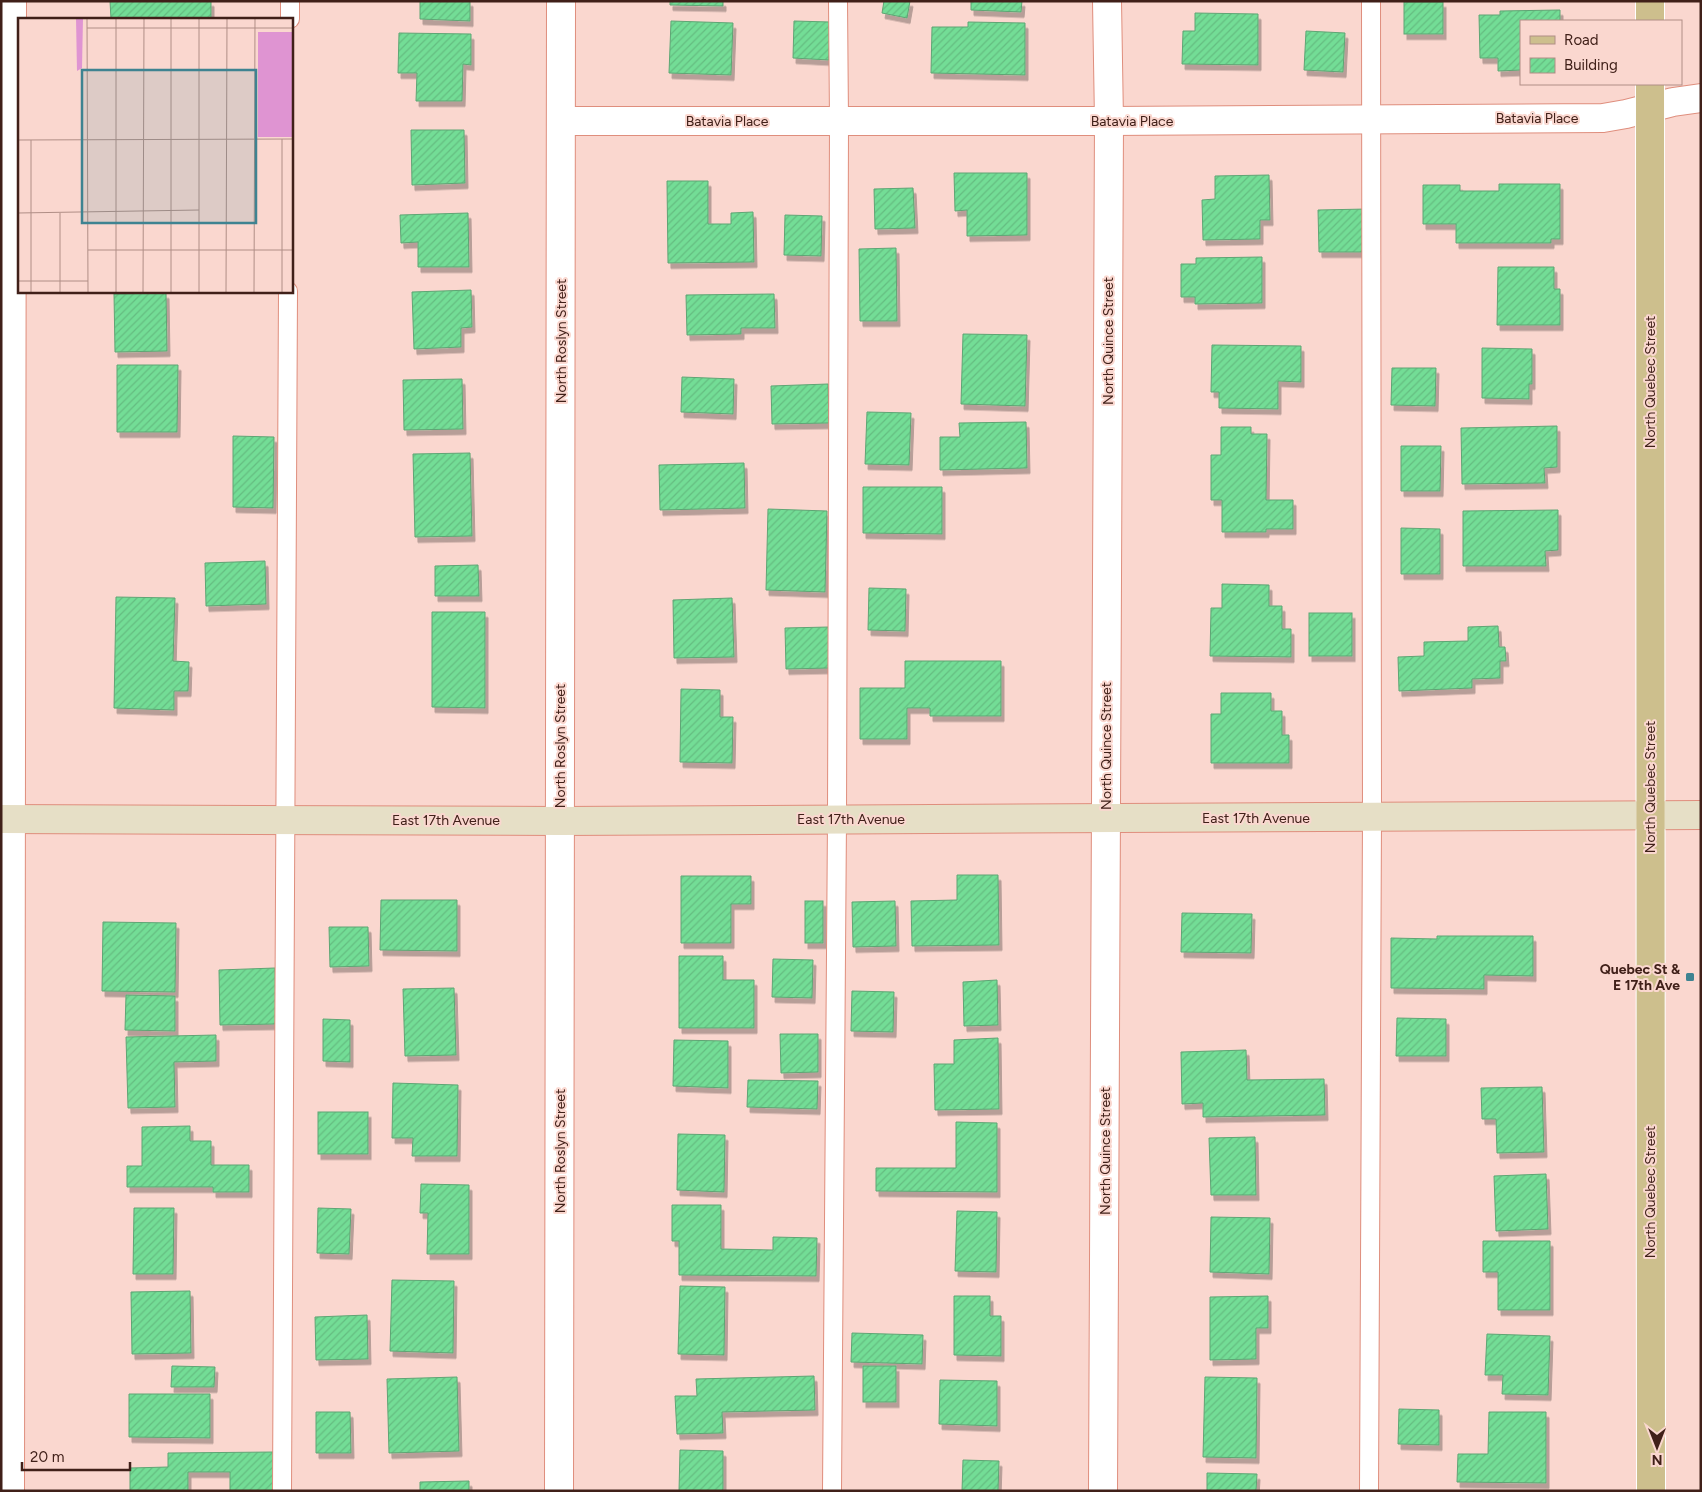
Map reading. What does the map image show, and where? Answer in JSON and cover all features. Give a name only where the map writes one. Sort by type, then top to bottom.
[{"type":"main road","points":[[1650,1],[1650,20]]},
{"type":"main road","name":"North Quebec Street","points":[[1650,96],[1651,1491]]},
{"type":"street","points":[[10,1491],[6,819],[12,1]]},
{"type":"street","name":"North Roslyn Street","points":[[559,1491],[561,1]]},
{"type":"street","name":"North Quince Street","points":[[1103,1491],[1109,121],[1107,1]]},
{"type":"street","name":"Batavia Place","points":[[561,121],[1109,121],[1603,118],[1650,96],[1673,102],[1701,98]]},
{"type":"street","name":"East 17th Avenue","points":[[6,819],[560,821],[1701,815]]},
{"type":"lane","points":[[290,1],[290,18]]},
{"type":"lane","points":[[832,1491],[837,820],[838,1]]},
{"type":"lane","points":[[1369,1491],[1372,817],[1371,1]]},
{"type":"lane","points":[[282,1491],[288,292]]},
{"type":"building","points":[[110,1],[211,1],[211,18],[111,18]]},
{"type":"building","points":[[420,1],[470,1],[470,21],[420,19]]},
{"type":"building","points":[[670,1],[723,1],[723,6],[670,5]]},
{"type":"building","points":[[884,1],[910,1],[907,18],[882,13]]},
{"type":"building","points":[[971,1],[1022,1],[1021,12],[971,10]]},
{"type":"building","points":[[1404,2],[1443,2],[1443,34],[1404,34]]},
{"type":"building","points":[[1560,10],[1560,20],[1520,20],[1520,70],[1498,71],[1498,58],[1480,58],[1479,15],[1500,15],[1500,11]]},
{"type":"building","points":[[1195,13],[1258,14],[1258,65],[1182,64],[1183,31],[1195,31]]},
{"type":"building","points":[[671,21],[733,23],[731,75],[669,73]]},
{"type":"building","points":[[794,21],[830,22],[829,60],[793,58]]},
{"type":"building","points":[[968,22],[1025,23],[1025,75],[931,73],[932,27],[968,27]]},
{"type":"building","points":[[1306,31],[1345,33],[1343,72],[1304,70]]},
{"type":"building","points":[[399,33],[471,34],[471,65],[463,64],[462,101],[416,101],[417,73],[398,73]]},
{"type":"building","points":[[411,130],[464,130],[465,183],[412,185]]},
{"type":"building","points":[[954,173],[1027,173],[1027,235],[967,236],[967,210],[955,211]]},
{"type":"building","points":[[1269,175],[1270,220],[1260,220],[1260,239],[1203,240],[1202,200],[1215,199],[1215,176]]},
{"type":"building","points":[[667,181],[708,181],[708,224],[731,224],[731,213],[753,212],[754,262],[668,263]]},
{"type":"building","points":[[1499,184],[1560,184],[1560,239],[1551,239],[1551,243],[1456,243],[1456,224],[1423,224],[1423,185],[1460,185],[1460,191],[1499,191]]},
{"type":"building","points":[[913,188],[915,228],[875,229],[874,189]]},
{"type":"building","points":[[1367,209],[1368,252],[1319,252],[1318,210]]},
{"type":"building","points":[[468,213],[469,267],[418,267],[418,242],[401,243],[400,215]]},
{"type":"building","points":[[785,215],[822,216],[821,256],[784,255]]},
{"type":"building","points":[[896,248],[897,321],[860,321],[859,249]]},
{"type":"building","points":[[1262,257],[1262,303],[1195,304],[1195,297],[1181,297],[1181,264],[1196,264],[1196,258]]},
{"type":"building","points":[[1498,267],[1554,267],[1554,289],[1560,289],[1560,325],[1497,325]]},
{"type":"building","points":[[471,290],[472,327],[461,328],[461,347],[414,349],[412,292]]},
{"type":"building","points":[[166,293],[167,351],[115,352],[114,294]]},
{"type":"building","points":[[774,294],[775,328],[741,328],[741,334],[687,335],[686,295]]},
{"type":"building","points":[[963,334],[1027,335],[1025,406],[961,404]]},
{"type":"building","points":[[1212,345],[1301,346],[1301,382],[1278,381],[1278,409],[1219,408],[1219,392],[1211,392]]},
{"type":"building","points":[[1482,348],[1532,349],[1532,384],[1529,384],[1529,399],[1482,398]]},
{"type":"building","points":[[117,365],[178,365],[177,432],[117,432]]},
{"type":"building","points":[[1392,368],[1436,368],[1435,406],[1391,405]]},
{"type":"building","points":[[682,377],[734,379],[733,414],[681,412]]},
{"type":"building","points":[[462,379],[463,429],[404,430],[403,380]]},
{"type":"building","points":[[828,384],[829,423],[772,424],[771,386]]},
{"type":"building","points":[[867,412],[911,413],[909,465],[865,464]]},
{"type":"building","points":[[1026,422],[1027,468],[940,470],[940,437],[960,437],[959,423]]},
{"type":"building","points":[[1557,426],[1557,467],[1544,468],[1545,483],[1462,484],[1461,428]]},
{"type":"building","points":[[1221,427],[1251,427],[1251,434],[1267,434],[1266,500],[1293,500],[1293,529],[1266,529],[1266,532],[1222,532],[1222,500],[1211,500],[1211,455],[1221,455]]},
{"type":"building","points":[[233,436],[274,437],[273,508],[233,507]]},
{"type":"building","points":[[1401,446],[1441,446],[1440,491],[1401,491]]},
{"type":"building","points":[[470,453],[472,536],[415,537],[413,454]]},
{"type":"building","points":[[744,463],[745,508],[660,510],[659,465]]},
{"type":"building","points":[[863,487],[942,487],[942,534],[863,533]]},
{"type":"building","points":[[768,509],[827,511],[825,592],[766,590]]},
{"type":"building","points":[[1558,510],[1558,550],[1545,551],[1546,566],[1463,566],[1463,511]]},
{"type":"building","points":[[1401,528],[1440,529],[1440,574],[1401,574]]},
{"type":"building","points":[[265,561],[266,604],[206,606],[205,563]]},
{"type":"building","points":[[478,565],[479,596],[435,596],[435,566]]},
{"type":"building","points":[[1222,584],[1269,585],[1269,606],[1282,606],[1282,629],[1291,629],[1291,657],[1210,656],[1211,608],[1222,608]]},
{"type":"building","points":[[869,588],[906,589],[905,631],[868,630]]},
{"type":"building","points":[[116,597],[175,598],[173,661],[189,662],[188,691],[174,691],[174,710],[114,708]]},
{"type":"building","points":[[732,598],[734,657],[674,658],[673,600]]},
{"type":"building","points":[[432,612],[485,612],[485,708],[432,707]]},
{"type":"building","points":[[1309,613],[1352,613],[1352,656],[1309,656]]},
{"type":"building","points":[[1498,626],[1499,647],[1505,647],[1506,661],[1500,661],[1500,678],[1472,679],[1472,688],[1399,691],[1398,657],[1424,656],[1424,642],[1468,641],[1468,627]]},
{"type":"building","points":[[829,627],[830,668],[786,669],[785,628]]},
{"type":"building","points":[[905,661],[1001,661],[1001,716],[930,716],[930,708],[907,708],[907,739],[860,739],[860,688],[905,688]]},
{"type":"building","points":[[681,689],[720,690],[720,717],[733,717],[732,763],[680,762]]},
{"type":"building","points":[[1221,693],[1271,693],[1271,711],[1282,711],[1282,735],[1289,735],[1289,763],[1211,763],[1211,714],[1221,714]]},
{"type":"building","points":[[957,875],[998,875],[999,945],[912,946],[911,901],[957,900]]},
{"type":"building","points":[[681,876],[751,876],[751,904],[731,904],[731,943],[681,943]]},
{"type":"building","points":[[381,900],[457,900],[457,951],[380,950]]},
{"type":"building","points":[[805,901],[823,901],[823,943],[805,943]]},
{"type":"building","points":[[895,901],[896,946],[853,947],[852,902]]},
{"type":"building","points":[[1182,913],[1252,914],[1251,953],[1181,952]]},
{"type":"building","points":[[103,922],[176,923],[175,992],[102,991]]},
{"type":"building","points":[[329,927],[368,927],[369,966],[330,967]]},
{"type":"building","points":[[1437,936],[1533,936],[1533,976],[1484,975],[1484,989],[1391,988],[1391,938],[1437,939]]},
{"type":"building","points":[[679,956],[723,956],[723,980],[754,980],[754,1028],[679,1028]]},
{"type":"building","points":[[773,959],[813,960],[812,998],[772,997]]},
{"type":"building","points":[[275,968],[276,1024],[220,1025],[219,970]]},
{"type":"building","points":[[997,980],[998,1025],[964,1026],[963,982]]},
{"type":"building","points":[[454,988],[456,1055],[405,1056],[403,989]]},
{"type":"building","points":[[852,991],[894,992],[893,1032],[851,1031]]},
{"type":"building","points":[[126,995],[175,996],[175,1031],[125,1030]]},
{"type":"building","points":[[1397,1018],[1446,1019],[1446,1056],[1396,1056]]},
{"type":"building","points":[[323,1019],[350,1020],[350,1062],[323,1061]]},
{"type":"building","points":[[780,1034],[818,1034],[818,1072],[781,1073]]},
{"type":"building","points":[[216,1035],[216,1061],[174,1062],[175,1107],[128,1108],[126,1037]]},
{"type":"building","points":[[998,1038],[999,1109],[935,1110],[934,1064],[954,1064],[954,1040]]},
{"type":"building","points":[[674,1040],[728,1041],[728,1088],[673,1086]]},
{"type":"building","points":[[1246,1050],[1247,1080],[1324,1079],[1325,1115],[1203,1117],[1203,1103],[1182,1104],[1181,1052]]},
{"type":"building","points":[[748,1080],[818,1081],[817,1109],[747,1107]]},
{"type":"building","points":[[393,1083],[458,1085],[457,1156],[412,1156],[413,1138],[392,1138]]},
{"type":"building","points":[[1542,1087],[1544,1152],[1497,1153],[1496,1119],[1482,1119],[1481,1088]]},
{"type":"building","points":[[318,1112],[368,1112],[368,1154],[318,1154]]},
{"type":"building","points":[[956,1122],[997,1123],[997,1192],[876,1191],[876,1168],[956,1168]]},
{"type":"building","points":[[190,1126],[190,1141],[211,1141],[211,1165],[249,1165],[249,1192],[213,1192],[213,1187],[127,1187],[127,1166],[142,1166],[142,1127]]},
{"type":"building","points":[[678,1134],[725,1135],[724,1192],[677,1190]]},
{"type":"building","points":[[1255,1137],[1256,1195],[1211,1195],[1209,1138]]},
{"type":"building","points":[[1546,1174],[1548,1229],[1496,1231],[1494,1176]]},
{"type":"building","points":[[421,1184],[469,1185],[469,1254],[427,1254],[428,1213],[420,1213]]},
{"type":"building","points":[[672,1205],[721,1205],[721,1249],[773,1250],[773,1237],[817,1238],[816,1276],[679,1275],[679,1241],[672,1241]]},
{"type":"building","points":[[134,1208],[174,1208],[173,1274],[133,1274]]},
{"type":"building","points":[[318,1208],[351,1209],[349,1254],[317,1253]]},
{"type":"building","points":[[957,1211],[997,1212],[996,1272],[955,1271]]},
{"type":"building","points":[[1211,1217],[1270,1218],[1269,1274],[1210,1272]]},
{"type":"building","points":[[1483,1241],[1550,1241],[1550,1310],[1498,1310],[1498,1272],[1483,1272]]},
{"type":"building","points":[[392,1280],[454,1281],[453,1353],[390,1351]]},
{"type":"building","points":[[680,1286],[725,1287],[724,1355],[678,1354]]},
{"type":"building","points":[[190,1291],[191,1353],[132,1354],[131,1292]]},
{"type":"building","points":[[954,1296],[990,1296],[990,1316],[1001,1316],[1001,1356],[954,1355]]},
{"type":"building","points":[[1268,1296],[1268,1328],[1256,1328],[1256,1359],[1210,1360],[1210,1297]]},
{"type":"building","points":[[367,1315],[368,1359],[316,1360],[315,1317]]},
{"type":"building","points":[[852,1333],[923,1335],[922,1364],[851,1362]]},
{"type":"building","points":[[1487,1334],[1550,1336],[1548,1395],[1502,1394],[1503,1375],[1485,1375]]},
{"type":"building","points":[[172,1366],[215,1367],[214,1387],[171,1387]]},
{"type":"building","points":[[863,1366],[896,1366],[896,1402],[863,1402]]},
{"type":"building","points":[[814,1376],[815,1410],[722,1412],[723,1433],[677,1434],[675,1396],[697,1396],[696,1379]]},
{"type":"building","points":[[457,1377],[459,1451],[389,1453],[387,1379]]},
{"type":"building","points":[[1205,1377],[1257,1378],[1256,1458],[1203,1457]]},
{"type":"building","points":[[940,1380],[997,1381],[997,1426],[939,1424]]},
{"type":"building","points":[[129,1394],[210,1394],[210,1438],[129,1437]]},
{"type":"building","points":[[1399,1409],[1439,1410],[1439,1445],[1398,1444]]},
{"type":"building","points":[[316,1412],[350,1412],[351,1453],[316,1453]]},
{"type":"building","points":[[1489,1412],[1546,1412],[1546,1483],[1457,1482],[1458,1454],[1488,1454]]},
{"type":"building","points":[[680,1450],[723,1451],[723,1491],[679,1491]]},
{"type":"building","points":[[274,1452],[274,1491],[230,1491],[230,1472],[188,1472],[188,1491],[130,1491],[130,1468],[168,1467],[168,1453]]},
{"type":"building","points":[[963,1460],[999,1461],[998,1491],[962,1491]]},
{"type":"building","points":[[1207,1473],[1257,1474],[1256,1491],[1207,1491]]},
{"type":"building","points":[[469,1481],[469,1491],[420,1491],[420,1482]]},
{"type":"place","name":"Quebec St & E 17th Ave","points":[[1690,977]]}]
